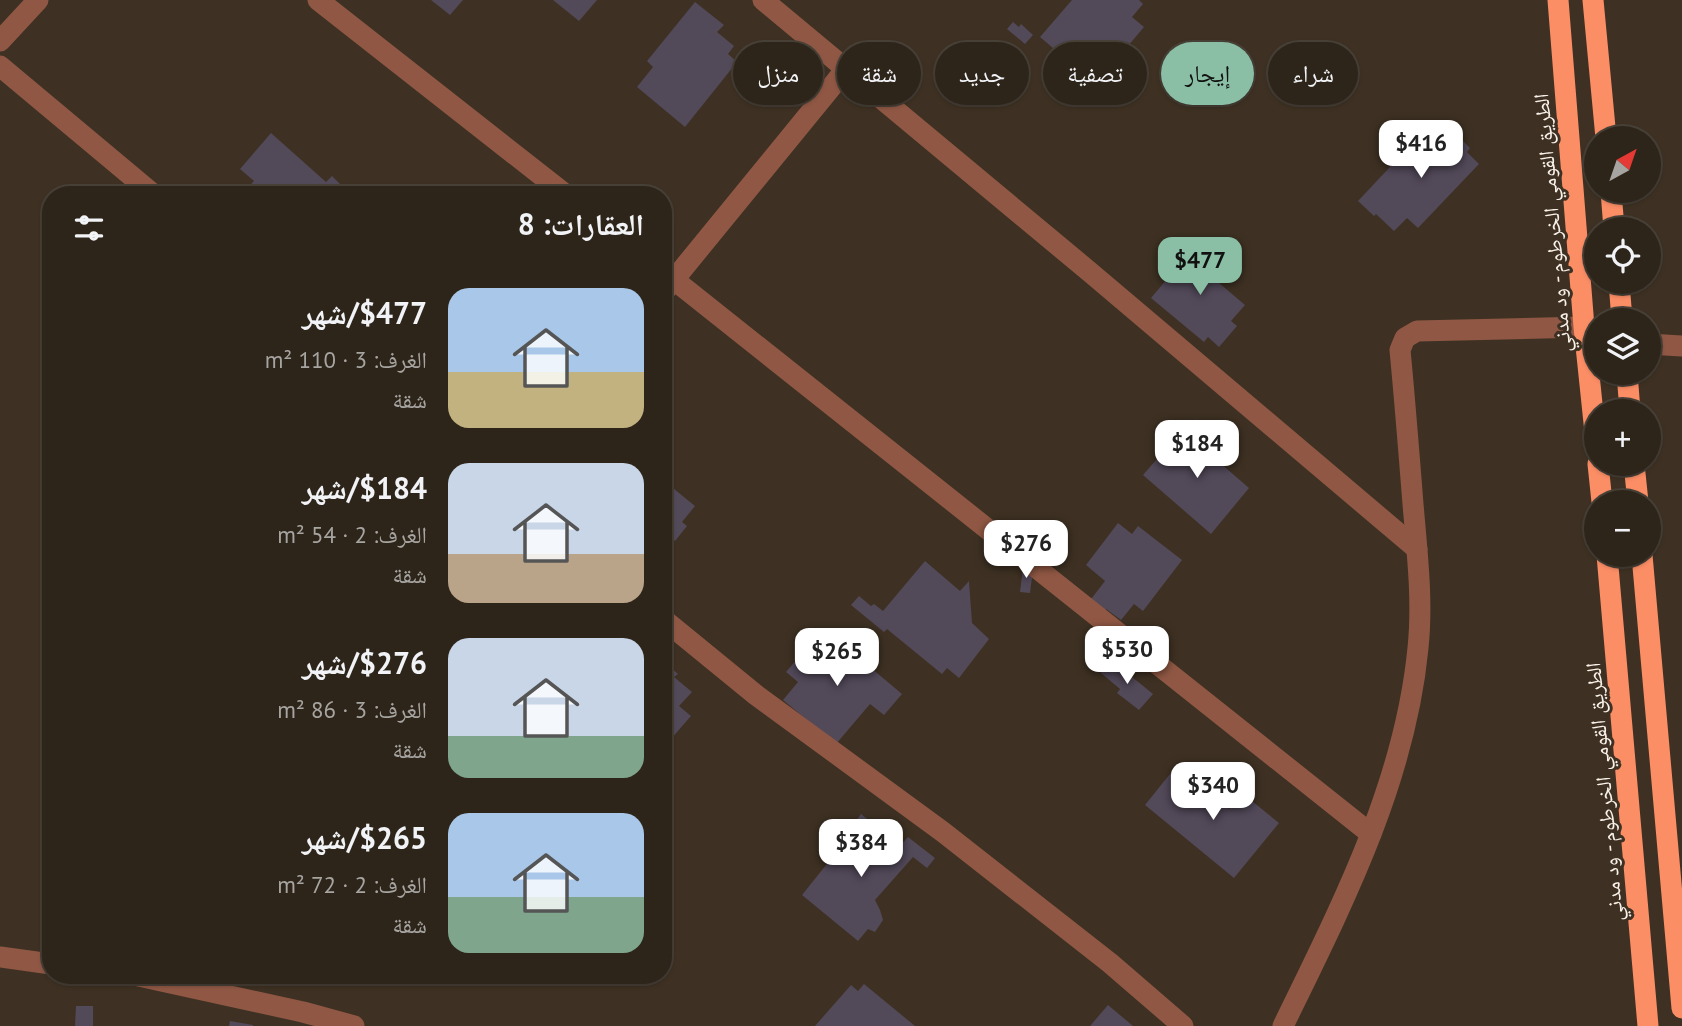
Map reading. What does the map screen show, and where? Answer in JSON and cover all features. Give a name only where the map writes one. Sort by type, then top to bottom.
[{"type":"highway","name":"الطريق القومي الخرطوم - ود مدني","points":[[1558,0],[1584,327]]},
{"type":"highway","points":[[1593,0],[1605,126]]},
{"type":"highway","name":"الطريق القومي الخرطوم - ود مدني","points":[[1608,567],[1648,1026]]},
{"type":"highway","points":[[1643,567],[1682,1008]]},
{"type":"street","points":[[0,41],[38,0]]},
{"type":"street","points":[[318,0],[555,186]]},
{"type":"street","points":[[763,0],[837,62]]},
{"type":"street","points":[[0,66],[143,186]]},
{"type":"street","points":[[672,276],[837,80]]},
{"type":"street","points":[[889,105],[1417,549]]},
{"type":"street","points":[[672,286],[1371,834]]},
{"type":"street","points":[[1283,1026],[1350,886],[1371,834],[1388,787],[1410,707],[1419,623],[1417,549],[1400,350],[1405,338],[1417,331],[1584,327]]},
{"type":"street","points":[[1661,345],[1682,346]]},
{"type":"street","points":[[672,626],[756,695],[943,832],[1100,955],[1183,1026]]},
{"type":"street","points":[[0,957],[42,963]]},
{"type":"street","points":[[175,984],[354,1026]]},
{"type":"building","points":[[431,0],[463,0],[450,15]]},
{"type":"building","points":[[553,0],[597,0],[579,21]]},
{"type":"building","points":[[1072,0],[1139,0],[1143,4],[1132,17],[1144,27],[1131,42],[1046,42],[1040,37]]},
{"type":"building","points":[[695,2],[724,25],[717,32],[733,45],[728,54],[733,58],[733,67],[685,127],[637,87],[653,67],[647,61]]},
{"type":"building","points":[[1013,22],[1019,27],[1021,24],[1033,35],[1027,42],[1023,42],[1007,29]]},
{"type":"building","points":[[1439,123],[1445,129],[1448,126],[1470,148],[1467,152],[1479,164],[1418,228],[1407,218],[1394,231],[1358,201],[1405,151],[1409,155]]},
{"type":"building","points":[[271,133],[326,182],[332,176],[342,186],[249,186],[254,181],[240,169]]},
{"type":"building","points":[[1199,241],[1225,263],[1212,277],[1245,305],[1231,321],[1237,326],[1219,347],[1208,337],[1204,342],[1151,298]]},
{"type":"building","points":[[1196,419],[1200,437],[1216,449],[1212,456],[1249,488],[1211,534],[1143,475],[1170,444],[1173,447]]},
{"type":"building","points":[[672,487],[695,506],[682,522],[687,526],[675,541],[672,539]]},
{"type":"building","points":[[1118,523],[1132,534],[1138,526],[1182,560],[1143,611],[1134,604],[1121,620],[1106,609],[1102,614],[1088,603],[1105,581],[1086,565]]},
{"type":"building","points":[[925,561],[960,591],[969,581],[972,623],[989,639],[959,678],[947,668],[942,674],[887,629],[884,632],[851,605],[859,596],[871,606],[874,604],[883,611]]},
{"type":"building","points":[[1023,568],[1033,569],[1030,593],[1020,592]]},
{"type":"building","points":[[827,631],[902,694],[884,715],[870,704],[836,744],[783,700],[798,682],[786,672],[798,658],[802,661]]},
{"type":"building","points":[[1111,660],[1153,694],[1139,710],[1117,693],[1120,689],[1101,673]]},
{"type":"building","points":[[672,669],[678,674],[674,677],[692,692],[679,706],[691,716],[672,738]]},
{"type":"building","points":[[1174,769],[1195,786],[1197,783],[1229,809],[1242,793],[1279,823],[1234,878],[1145,805]]},
{"type":"building","points":[[861,814],[900,846],[908,837],[935,858],[927,868],[913,857],[875,900],[883,920],[875,932],[868,929],[858,941],[802,895],[851,834],[876,855],[881,848],[853,825]]},
{"type":"building","points":[[864,984],[915,1026],[815,1026],[851,985],[858,991]]},
{"type":"building","points":[[1108,1005],[1133,1026],[1090,1026]]},
{"type":"building","points":[[76,1006],[93,1006],[93,1026],[75,1026]]},
{"type":"building","points":[[230,1021],[253,1025],[253,1026],[229,1026]]}]
